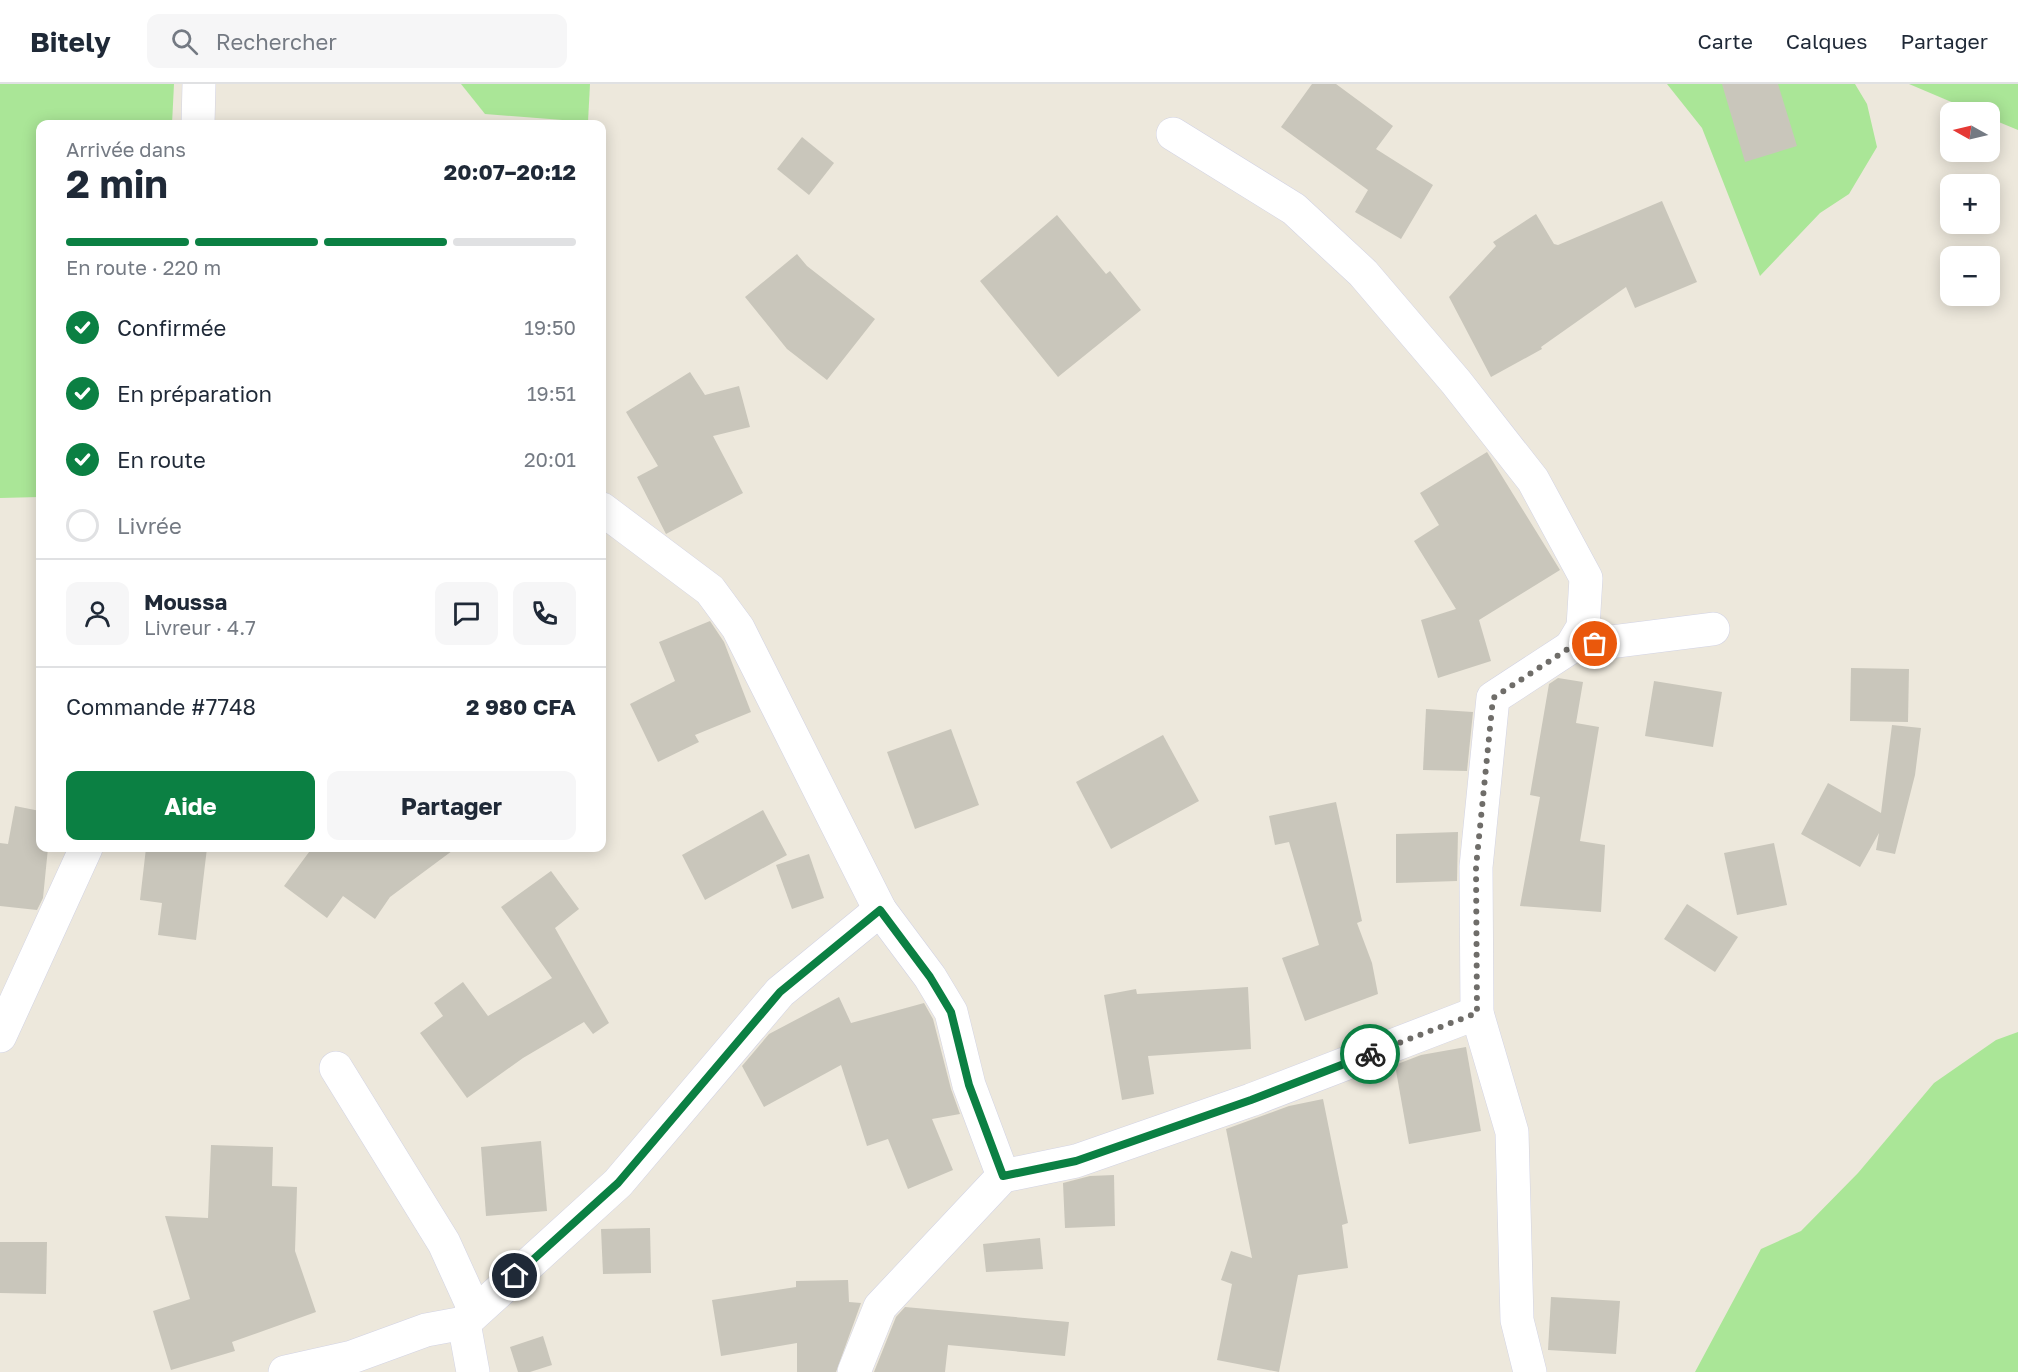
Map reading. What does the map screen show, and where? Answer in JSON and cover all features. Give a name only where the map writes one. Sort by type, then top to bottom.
[{"type":"street","points":[[198,120],[199,84]]},
{"type":"street","points":[[1173,134],[1294,209],[1363,273],[1456,382],[1533,480],[1587,578],[1583,627],[1571,647]]},
{"type":"street","points":[[606,512],[710,590],[738,628],[880,910],[930,977],[951,1012],[969,1085],[1003,1176]]},
{"type":"street","points":[[1530,1372],[1517,1320],[1512,1132],[1477,1013],[1476,867],[1493,698],[1571,647],[1713,628]]},
{"type":"street","points":[[0,1036],[84,852]]},
{"type":"street","points":[[285,1372],[352,1357],[426,1329],[464,1323],[618,1183],[780,992],[880,910]]},
{"type":"street","points":[[854,1372],[880,1307],[1003,1176],[1076,1161],[1251,1100],[1477,1013]]},
{"type":"street","points":[[336,1068],[444,1243],[474,1309],[464,1323],[472,1372]]},
{"type":"green space","points":[[0,84],[174,84],[172,120],[36,120],[36,497],[0,498]]},
{"type":"green space","points":[[461,84],[590,84],[588,120],[485,114]]},
{"type":"green space","points":[[1667,84],[1855,84],[1867,104],[1877,147],[1849,194],[1820,213],[1760,276],[1702,128]]},
{"type":"green space","points":[[1909,84],[2018,84],[2018,130],[2000,123],[2000,102],[1951,102]]},
{"type":"green space","points":[[2018,1032],[2018,1372],[1695,1372],[1761,1249],[1801,1231],[1858,1173],[1934,1083],[1996,1040]]},
{"type":"building","points":[[1312,84],[1336,84],[1393,126],[1376,149],[1433,185],[1401,239],[1355,212],[1368,190],[1281,127]]},
{"type":"building","points":[[1722,84],[1778,84],[1797,146],[1745,162]]},
{"type":"building","points":[[802,137],[834,163],[809,195],[777,169]]},
{"type":"building","points":[[1662,201],[1697,282],[1635,308],[1626,287],[1541,347],[1542,349],[1491,377],[1449,297],[1496,246],[1493,242],[1536,214],[1554,244],[1558,245]]},
{"type":"building","points":[[1057,215],[1106,274],[1110,271],[1141,310],[1058,377],[980,281]]},
{"type":"building","points":[[797,254],[807,266],[875,319],[827,380],[787,349],[745,297]]},
{"type":"building","points":[[690,372],[705,395],[739,386],[750,427],[713,436],[743,493],[666,534],[637,477],[658,466],[626,412]]},
{"type":"building","points":[[1487,452],[1560,570],[1479,620],[1491,661],[1438,678],[1421,620],[1456,609],[1414,541],[1439,525],[1420,493]]},
{"type":"building","points":[[710,621],[724,642],[751,712],[695,735],[699,742],[658,762],[630,704],[675,681],[659,642]]},
{"type":"building","points":[[1851,668],[1909,669],[1908,722],[1850,721]]},
{"type":"building","points":[[1558,678],[1583,682],[1576,723],[1599,727],[1580,841],[1605,845],[1601,912],[1520,906],[1540,797],[1530,795],[1549,684]]},
{"type":"building","points":[[1654,681],[1722,692],[1713,747],[1645,736]]},
{"type":"building","points":[[1426,709],[1473,712],[1467,771],[1423,770]]},
{"type":"building","points":[[1892,725],[1921,728],[1915,775],[1895,854],[1876,850],[1879,833],[1860,867],[1801,834],[1828,783],[1881,813]]},
{"type":"building","points":[[951,729],[979,805],[915,829],[887,752]]},
{"type":"building","points":[[1163,735],[1199,801],[1111,849],[1076,782]]},
{"type":"building","points":[[1336,802],[1362,921],[1357,923],[1372,963],[1378,994],[1305,1021],[1282,958],[1319,945],[1289,842],[1275,845],[1269,816]]},
{"type":"building","points":[[15,806],[36,810],[36,852],[48,852],[43,898],[37,910],[0,906],[0,843],[8,844]]},
{"type":"building","points":[[763,810],[787,855],[705,900],[682,855]]},
{"type":"building","points":[[1458,832],[1457,881],[1396,883],[1396,834]]},
{"type":"building","points":[[1774,843],[1787,905],[1737,915],[1724,853]]},
{"type":"building","points":[[146,852],[207,852],[196,940],[158,935],[162,903],[140,900]]},
{"type":"building","points":[[309,852],[451,852],[390,897],[375,919],[343,896],[327,918],[284,886]]},
{"type":"building","points":[[809,854],[824,898],[792,909],[776,865]]},
{"type":"building","points":[[551,871],[579,909],[555,928],[609,1023],[593,1034],[584,1022],[523,1058],[467,1098],[420,1033],[443,1016],[434,1003],[463,982],[488,1016],[552,978],[501,907]]},
{"type":"building","points":[[1687,904],[1738,937],[1715,972],[1664,939]]},
{"type":"building","points":[[1248,987],[1251,1049],[1148,1056],[1154,1094],[1122,1100],[1104,995],[1136,989],[1137,994]]},
{"type":"building","points":[[839,997],[851,1023],[924,1003],[933,1019],[951,1089],[960,1114],[932,1119],[953,1170],[908,1189],[888,1139],[867,1146],[841,1065],[764,1107],[742,1066],[769,1034]]},
{"type":"building","points":[[1466,1047],[1481,1131],[1409,1144],[1395,1065],[1421,1055]]},
{"type":"building","points":[[1323,1099],[1348,1223],[1342,1225],[1348,1268],[1298,1275],[1279,1372],[1217,1360],[1232,1284],[1221,1280],[1231,1251],[1252,1258],[1226,1129],[1289,1106]]},
{"type":"building","points":[[541,1141],[547,1211],[486,1216],[481,1147]]},
{"type":"building","points":[[211,1145],[273,1147],[272,1186],[297,1187],[295,1251],[316,1312],[232,1342],[235,1351],[171,1370],[153,1311],[190,1299],[165,1216],[208,1218]]},
{"type":"building","points":[[1114,1175],[1115,1226],[1065,1228],[1063,1183],[1090,1176]]},
{"type":"building","points":[[650,1228],[651,1273],[603,1274],[601,1229]]},
{"type":"building","points":[[1040,1238],[1043,1269],[986,1272],[983,1244]]},
{"type":"building","points":[[0,1242],[47,1242],[46,1294],[0,1293]]},
{"type":"building","points":[[848,1280],[849,1302],[861,1303],[836,1372],[797,1372],[797,1343],[721,1356],[712,1300],[796,1287],[796,1281]]},
{"type":"building","points":[[1551,1297],[1620,1301],[1616,1354],[1548,1350]]},
{"type":"building","points":[[905,1307],[1069,1322],[1065,1356],[948,1345],[945,1372],[874,1372],[896,1317]]},
{"type":"building","points":[[543,1336],[552,1365],[530,1372],[518,1372],[510,1347]]},
{"type":"way so far","points":[[1370,1054],[1477,1013],[1476,867],[1493,698],[1571,647],[1595,644]]},
{"type":"route","points":[[515,1276],[618,1183],[780,992],[880,910],[930,977],[951,1012],[969,1085],[1003,1176],[1076,1161],[1251,1100],[1370,1054]]}]
